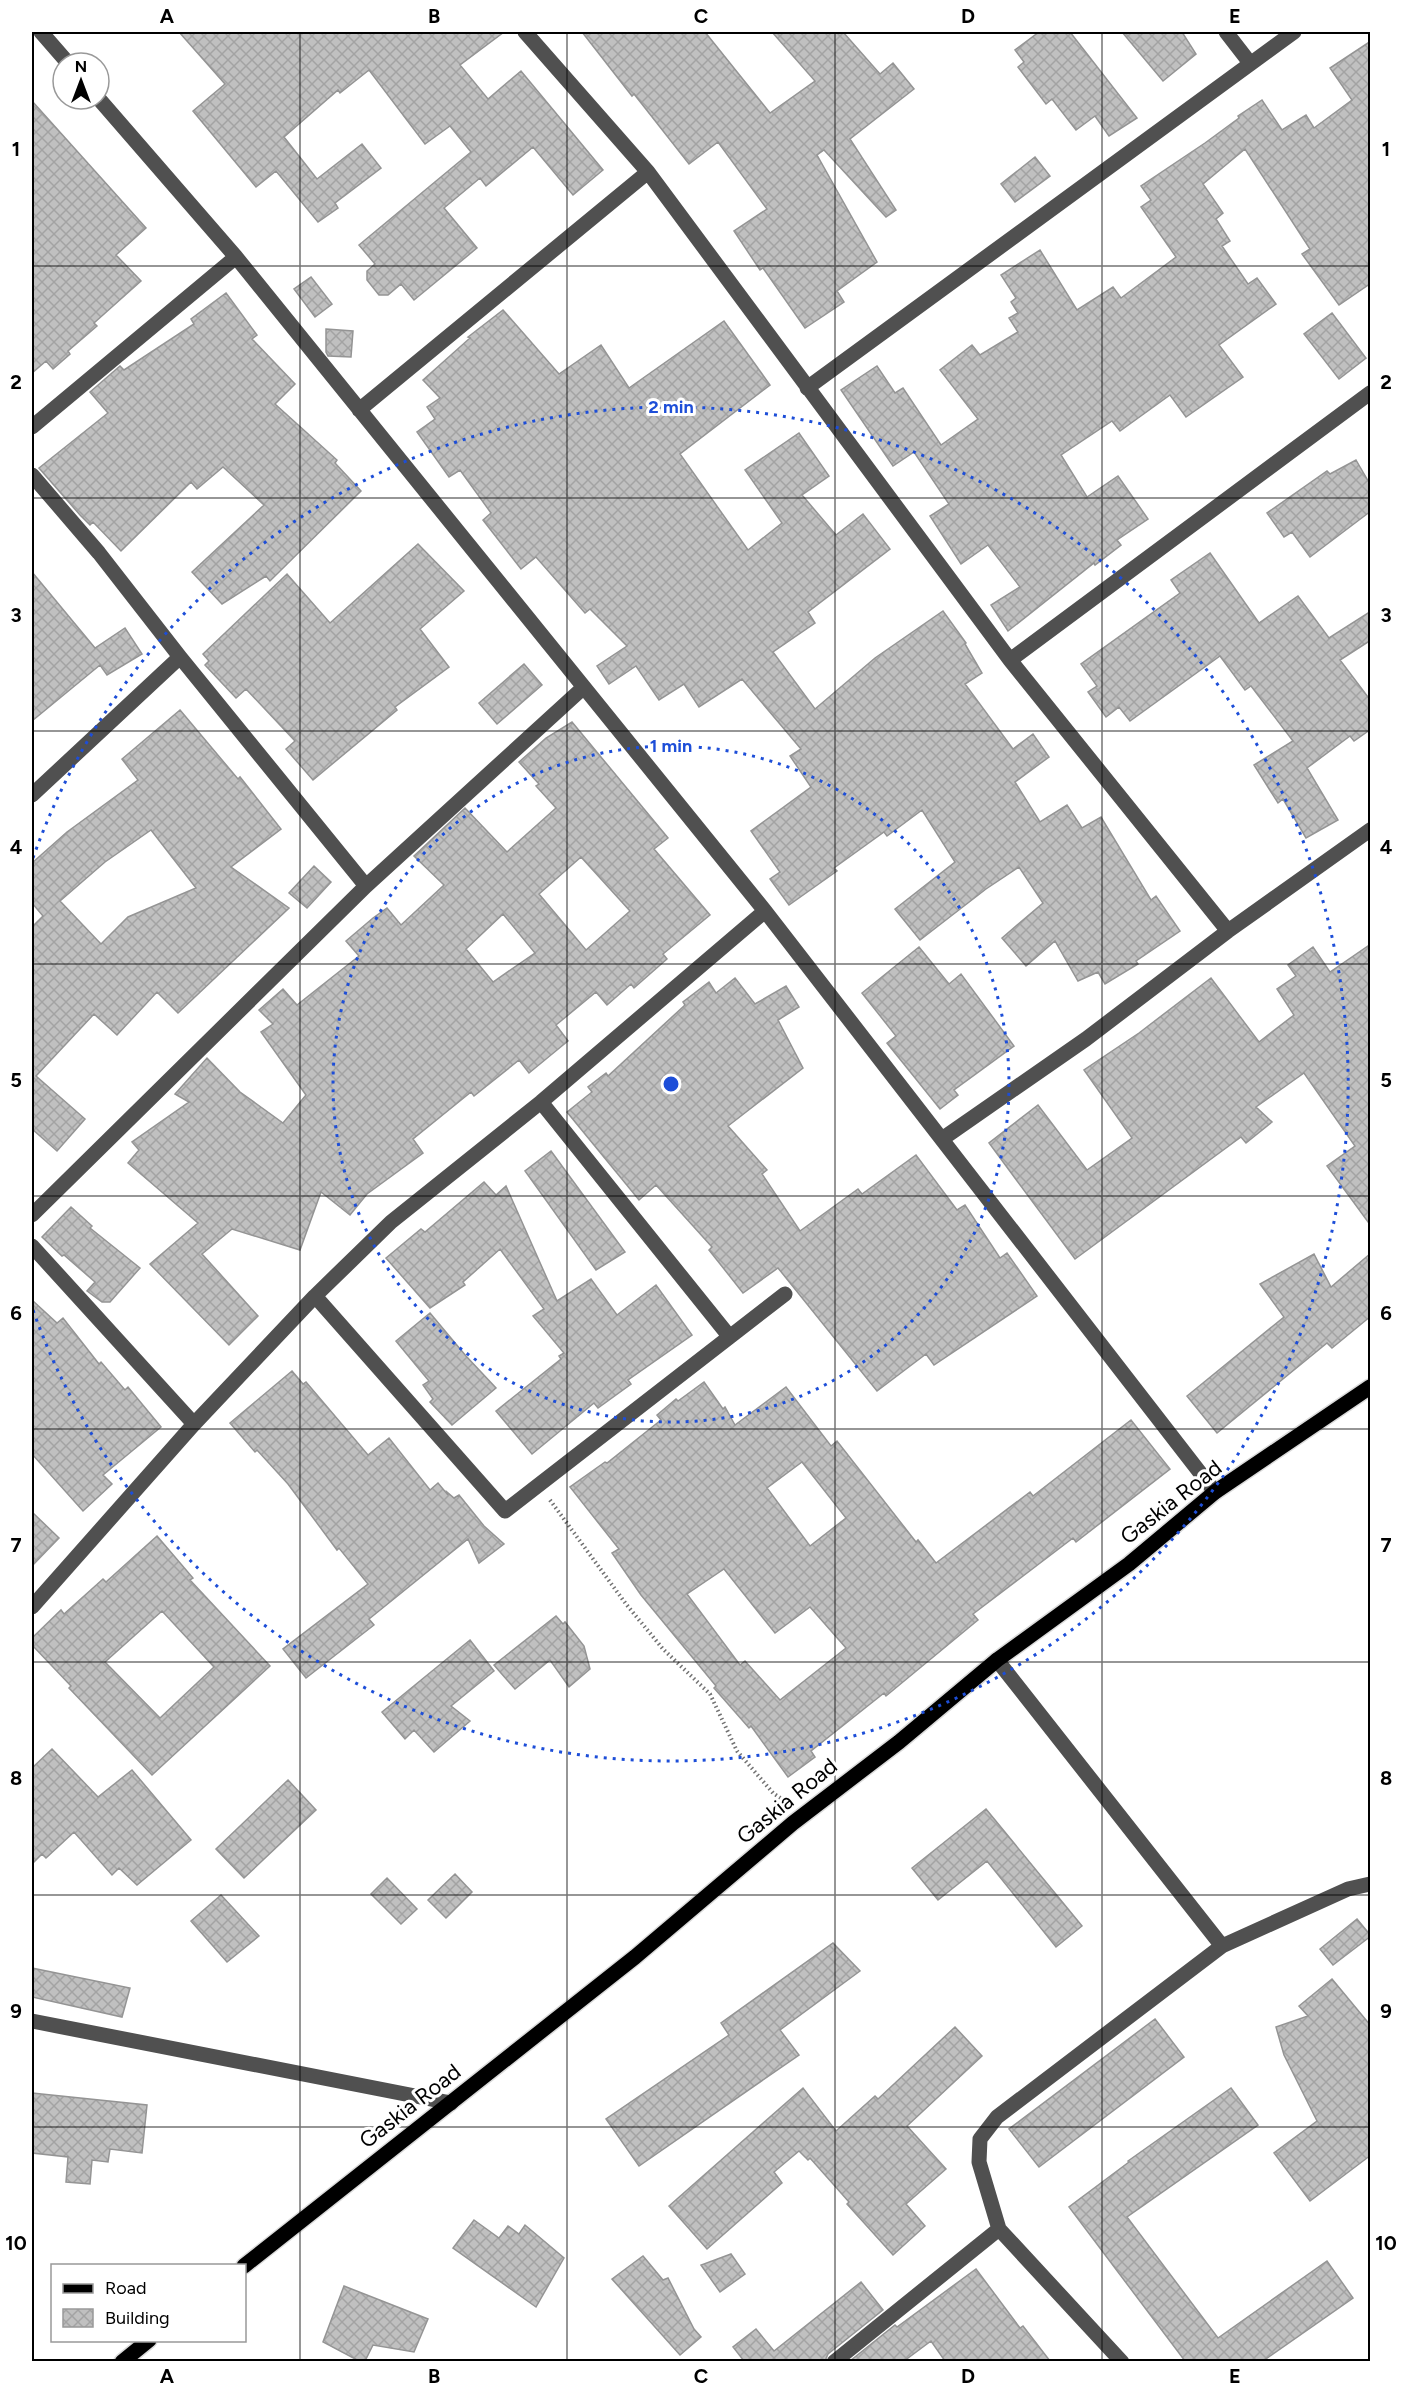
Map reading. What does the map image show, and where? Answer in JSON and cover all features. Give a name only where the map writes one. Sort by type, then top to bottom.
[{"type":"main road","name":"Gaskia Road","points":[[246,2264],[635,1957],[793,1823],[898,1742],[997,1660],[1129,1564],[1215,1492],[1371,1387]]},
{"type":"main road","points":[[122,2361],[146,2342]]},
{"type":"street","points":[[41,32],[58,51]]},
{"type":"street","points":[[525,32],[648,172],[1010,660],[1228,931]]},
{"type":"street","points":[[1226,32],[1250,63]]},
{"type":"street","points":[[807,388],[1294,32]]},
{"type":"street","points":[[109,111],[236,257],[765,911],[1215,1492]]},
{"type":"street","points":[[359,410],[648,172]]},
{"type":"street","points":[[32,427],[236,257]]},
{"type":"street","points":[[1010,660],[1371,393]]},
{"type":"street","points":[[32,475],[99,553],[180,657],[366,886]]},
{"type":"street","points":[[32,795],[180,657]]},
{"type":"street","points":[[32,1215],[366,886],[584,687]]},
{"type":"street","points":[[942,1139],[1086,1039],[1228,931],[1371,830]]},
{"type":"street","points":[[32,1607],[194,1424],[315,1296],[391,1222],[541,1102],[765,911]]},
{"type":"street","points":[[541,1102],[729,1336]]},
{"type":"street","points":[[32,1246],[194,1424]]},
{"type":"street","points":[[315,1296],[505,1511],[785,1294]]},
{"type":"street","points":[[997,1660],[1222,1946]]},
{"type":"street","points":[[1122,2361],[999,2229],[979,2162],[980,2139],[996,2117],[1222,1946],[1348,1889],[1371,1884]]},
{"type":"street","points":[[32,2021],[451,2103]]},
{"type":"street","points":[[834,2361],[999,2229]]},
{"type":"path","points":[[539,1485],[663,1649],[710,1694],[737,1751],[773,1793],[799,1811],[793,1823]]},
{"type":"building","points":[[179,32],[504,32],[460,65],[488,99],[521,71],[603,170],[573,195],[533,147],[486,186],[480,178],[444,208],[477,248],[414,300],[401,284],[388,295],[379,295],[367,280],[367,271],[375,264],[359,245],[471,152],[450,126],[425,144],[369,70],[340,93],[338,90],[284,137],[317,179],[362,144],[381,168],[335,203],[338,208],[318,222],[276,171],[256,187],[193,111],[225,84]]},
{"type":"building","points":[[582,32],[705,32],[770,113],[815,81],[772,32],[843,32],[880,74],[893,63],[914,89],[850,139],[896,210],[886,217],[824,150],[817,155],[877,262],[837,291],[844,302],[805,328],[763,268],[760,270],[734,231],[767,209],[718,142],[689,164]]},
{"type":"building","points":[[1039,32],[1070,32],[1137,118],[1109,136],[1095,116],[1076,130],[1052,99],[1046,104],[1018,67],[1024,62],[1015,50]]},
{"type":"building","points":[[1122,32],[1182,32],[1196,54],[1163,81]]},
{"type":"building","points":[[1371,41],[1371,283],[1339,305],[1302,254],[1310,249],[1245,149],[1203,184],[1223,213],[1216,219],[1230,241],[1222,246],[1248,284],[1257,278],[1276,304],[1219,345],[1243,377],[1186,417],[1170,395],[1120,431],[1112,421],[1061,455],[1087,497],[1118,476],[1148,519],[1117,540],[1121,545],[1095,565],[1094,563],[1008,631],[991,605],[1020,587],[988,545],[961,564],[930,516],[949,504],[914,452],[893,466],[841,390],[877,366],[895,393],[903,388],[941,445],[978,419],[940,370],[972,345],[980,355],[1018,332],[1009,318],[1018,313],[1011,302],[1016,298],[1001,275],[1040,250],[1077,310],[1113,287],[1121,298],[1176,257],[1141,207],[1151,200],[1141,186],[1205,143],[1262,100],[1282,130],[1306,115],[1314,128],[1352,100],[1330,68]]},
{"type":"building","points":[[32,101],[146,228],[116,255],[141,281],[94,323],[97,326],[68,351],[70,354],[53,369],[46,361],[32,373]]},
{"type":"building","points":[[1035,157],[1050,176],[1015,202],[1001,184]]},
{"type":"building","points":[[311,277],[332,304],[315,317],[294,289]]},
{"type":"building","points":[[226,293],[257,335],[252,339],[295,384],[275,404],[337,460],[335,463],[361,491],[270,581],[266,576],[222,604],[192,572],[264,505],[223,467],[197,489],[191,482],[121,551],[93,522],[90,525],[80,515],[39,468],[108,413],[90,392],[120,366],[124,370],[194,324],[191,319]]},
{"type":"building","points":[[503,310],[559,374],[601,345],[629,388],[724,321],[770,385],[680,454],[748,550],[782,523],[745,470],[799,433],[829,476],[802,495],[836,535],[863,514],[890,549],[808,612],[815,623],[773,652],[815,709],[875,658],[943,611],[966,643],[982,673],[965,684],[1013,749],[1033,734],[1049,757],[1015,782],[1040,822],[1067,805],[1082,828],[1101,817],[1151,900],[1156,896],[1180,931],[1136,961],[1138,964],[1105,984],[1098,972],[1078,981],[1055,941],[1026,966],[1002,938],[1043,903],[1019,867],[986,889],[920,940],[895,909],[955,862],[922,810],[887,836],[884,832],[834,868],[837,871],[789,905],[770,879],[780,872],[751,831],[811,787],[790,756],[801,749],[742,679],[699,707],[684,684],[659,700],[636,666],[609,684],[597,666],[627,646],[590,609],[585,613],[536,557],[521,569],[483,520],[491,513],[460,470],[449,477],[417,432],[435,419],[427,407],[440,398],[423,380],[470,338],[468,337]]},
{"type":"building","points":[[1332,313],[1366,358],[1339,379],[1304,334]]},
{"type":"building","points":[[326,329],[353,331],[351,357],[328,356]]},
{"type":"building","points":[[1356,460],[1371,486],[1371,511],[1310,557],[1292,532],[1284,537],[1267,513],[1327,471],[1330,474]]},
{"type":"building","points":[[418,544],[464,591],[420,629],[449,667],[395,707],[397,710],[313,780],[286,749],[295,741],[246,689],[236,698],[205,665],[209,661],[203,654],[287,574],[330,623]]},
{"type":"building","points":[[1210,553],[1259,623],[1298,596],[1329,638],[1371,611],[1371,640],[1340,660],[1371,701],[1371,729],[1354,741],[1350,736],[1307,768],[1338,820],[1306,838],[1283,799],[1278,803],[1254,765],[1293,741],[1251,686],[1245,690],[1220,656],[1130,721],[1119,707],[1106,717],[1088,692],[1097,686],[1081,664],[1180,593],[1171,580]]},
{"type":"building","points":[[32,572],[95,648],[125,628],[142,654],[107,675],[100,665],[32,721]]},
{"type":"building","points":[[524,664],[542,685],[497,724],[479,703]]},
{"type":"building","points":[[180,710],[238,779],[240,777],[281,829],[231,867],[289,908],[178,1013],[157,992],[117,1035],[94,1014],[36,1076],[85,1119],[57,1151],[32,1129],[32,927],[43,916],[32,903],[32,863],[67,832],[138,780],[122,759]],"holes":[[[151,830],[196,888],[128,917],[101,944],[60,901],[105,862]]]},
{"type":"building","points":[[572,722],[668,838],[654,849],[710,915],[663,954],[667,959],[634,988],[631,984],[607,1005],[596,992],[556,1025],[568,1041],[529,1073],[519,1060],[474,1096],[471,1092],[413,1139],[423,1153],[367,1194],[350,1215],[321,1192],[300,1250],[232,1229],[202,1254],[258,1316],[229,1345],[150,1264],[198,1223],[128,1163],[139,1150],[132,1142],[189,1102],[175,1094],[207,1058],[240,1092],[283,1123],[306,1095],[261,1032],[273,1024],[259,1010],[283,989],[297,1005],[359,956],[346,941],[373,918],[387,908],[401,925],[444,885],[414,856],[465,808],[507,852],[556,808],[519,762],[546,738]],"holes":[[[581,857],[630,911],[586,950],[539,894]],[[503,914],[535,953],[493,982],[466,949]]]},
{"type":"building","points":[[314,866],[331,882],[307,908],[289,893]]},
{"type":"building","points":[[1371,944],[1371,1226],[1327,1166],[1355,1146],[1304,1073],[1256,1107],[1272,1122],[1246,1143],[1241,1137],[1075,1259],[989,1143],[1038,1105],[1087,1170],[1132,1138],[1084,1070],[1139,1033],[1211,978],[1259,1042],[1294,1015],[1277,989],[1296,976],[1288,965],[1313,947],[1330,972]]},
{"type":"building","points":[[919,947],[949,984],[961,974],[1014,1046],[954,1090],[958,1095],[940,1109],[887,1043],[896,1036],[862,993]]},
{"type":"building","points":[[735,978],[755,1004],[786,986],[799,1007],[778,1020],[803,1068],[728,1126],[767,1170],[762,1174],[800,1231],[858,1189],[862,1194],[916,1155],[957,1210],[965,1205],[1000,1258],[1007,1253],[1037,1296],[934,1365],[926,1354],[877,1391],[778,1268],[743,1293],[709,1250],[712,1247],[656,1185],[639,1200],[567,1112],[592,1092],[588,1087],[606,1073],[608,1076],[685,1005],[683,1002],[709,982],[716,993]]},
{"type":"building","points":[[551,1151],[625,1252],[596,1270],[525,1171]]},
{"type":"building","points":[[484,1182],[496,1195],[506,1186],[557,1301],[591,1279],[617,1315],[656,1285],[692,1335],[628,1380],[631,1384],[598,1408],[594,1403],[532,1454],[496,1411],[561,1359],[559,1356],[564,1353],[533,1316],[544,1309],[500,1249],[463,1282],[465,1285],[430,1308],[386,1258],[421,1229],[425,1232]]},
{"type":"building","points":[[71,1207],[92,1226],[90,1228],[140,1268],[110,1302],[102,1302],[87,1291],[95,1282],[42,1237]]},
{"type":"building","points":[[1371,1253],[1371,1316],[1332,1348],[1327,1343],[1217,1433],[1187,1396],[1284,1317],[1260,1284],[1314,1254],[1331,1287]]},
{"type":"building","points":[[32,1300],[57,1323],[63,1318],[99,1364],[101,1362],[125,1390],[128,1387],[161,1427],[103,1475],[112,1484],[83,1511],[32,1454]]},
{"type":"building","points":[[430,1313],[496,1388],[452,1425],[430,1402],[433,1399],[423,1385],[429,1381],[396,1341]]},
{"type":"building","points":[[292,1371],[303,1384],[306,1382],[368,1455],[389,1438],[430,1490],[438,1483],[448,1495],[447,1492],[454,1498],[459,1495],[484,1526],[504,1544],[479,1563],[468,1539],[369,1619],[374,1625],[306,1678],[283,1649],[368,1584],[339,1548],[337,1550],[288,1484],[257,1450],[255,1452],[230,1423]]},
{"type":"building","points":[[704,1382],[723,1409],[725,1407],[735,1425],[786,1387],[831,1446],[837,1441],[916,1542],[918,1540],[936,1563],[1030,1492],[1033,1496],[1131,1420],[1170,1469],[1076,1542],[1073,1538],[973,1614],[978,1620],[886,1696],[884,1693],[811,1751],[815,1757],[788,1777],[751,1726],[749,1728],[714,1688],[716,1686],[641,1595],[612,1553],[619,1549],[570,1487],[605,1462],[607,1463],[661,1420],[657,1415],[676,1399],[678,1401]],"holes":[[[802,1462],[846,1518],[810,1546],[767,1488]],[[724,1569],[775,1633],[810,1607],[846,1648],[780,1700],[745,1661],[740,1665],[687,1594]]]},
{"type":"building","points":[[32,1512],[59,1538],[32,1566]]},
{"type":"building","points":[[157,1536],[193,1578],[190,1580],[270,1666],[152,1775],[69,1688],[71,1686],[32,1645],[32,1638],[61,1610],[64,1614],[103,1579],[106,1582]],"holes":[[[162,1611],[214,1667],[160,1718],[105,1662]]]},
{"type":"building","points":[[556,1616],[563,1624],[565,1622],[584,1646],[590,1669],[569,1687],[550,1660],[515,1689],[494,1665]]},
{"type":"building","points":[[470,1640],[494,1671],[451,1706],[470,1721],[434,1752],[414,1730],[405,1739],[382,1712]]},
{"type":"building","points":[[52,1749],[98,1797],[132,1770],[191,1840],[137,1885],[119,1868],[112,1875],[74,1832],[46,1858],[42,1854],[32,1864],[32,1768]]},
{"type":"building","points":[[288,1780],[316,1810],[244,1878],[216,1849]]},
{"type":"building","points":[[986,1809],[1082,1926],[1056,1947],[987,1861],[938,1900],[912,1868]]},
{"type":"building","points":[[455,1874],[472,1892],[446,1918],[428,1900]]},
{"type":"building","points":[[387,1878],[417,1909],[401,1924],[371,1894]]},
{"type":"building","points":[[221,1895],[259,1936],[227,1962],[191,1921]]},
{"type":"building","points":[[1357,1919],[1371,1936],[1333,1965],[1320,1949]]},
{"type":"building","points":[[833,1943],[860,1971],[780,2030],[799,2055],[639,2166],[606,2119],[729,2035],[721,2023]]},
{"type":"building","points":[[32,1968],[130,1988],[122,2017],[32,1997]]},
{"type":"building","points":[[1332,1979],[1371,2026],[1371,2155],[1310,2201],[1274,2153],[1317,2121],[1284,2055],[1276,2027],[1308,2016],[1299,2006]]},
{"type":"building","points":[[1155,2019],[1184,2057],[1039,2167],[1009,2129]]},
{"type":"building","points":[[955,2027],[982,2056],[907,2126],[946,2169],[906,2204],[925,2226],[893,2255],[810,2158],[808,2160],[799,2151],[774,2172],[782,2183],[707,2249],[669,2206],[803,2088],[836,2131],[875,2096],[878,2099]]},
{"type":"building","points":[[1231,2088],[1258,2125],[1127,2217],[1218,2338],[1327,2261],[1353,2298],[1263,2361],[1185,2361],[1069,2207],[1128,2161]]},
{"type":"building","points":[[32,2093],[147,2105],[142,2153],[110,2149],[108,2162],[92,2160],[90,2184],[66,2182],[68,2157],[32,2153]]},
{"type":"building","points":[[474,2220],[499,2238],[508,2226],[519,2234],[525,2225],[564,2258],[536,2307],[453,2248]]},
{"type":"building","points":[[731,2254],[745,2274],[720,2292],[701,2265]]},
{"type":"building","points":[[643,2256],[663,2280],[668,2278],[694,2329],[701,2337],[680,2355],[612,2279]]},
{"type":"building","points":[[976,2269],[1020,2328],[1023,2326],[1050,2361],[945,2361],[931,2341],[904,2361],[850,2361],[895,2325],[897,2327]]},
{"type":"building","points":[[861,2282],[883,2310],[828,2354],[825,2361],[744,2361],[733,2347],[756,2329],[774,2351]]},
{"type":"building","points":[[344,2286],[428,2319],[414,2352],[373,2345],[365,2361],[359,2361],[323,2342]]}]
